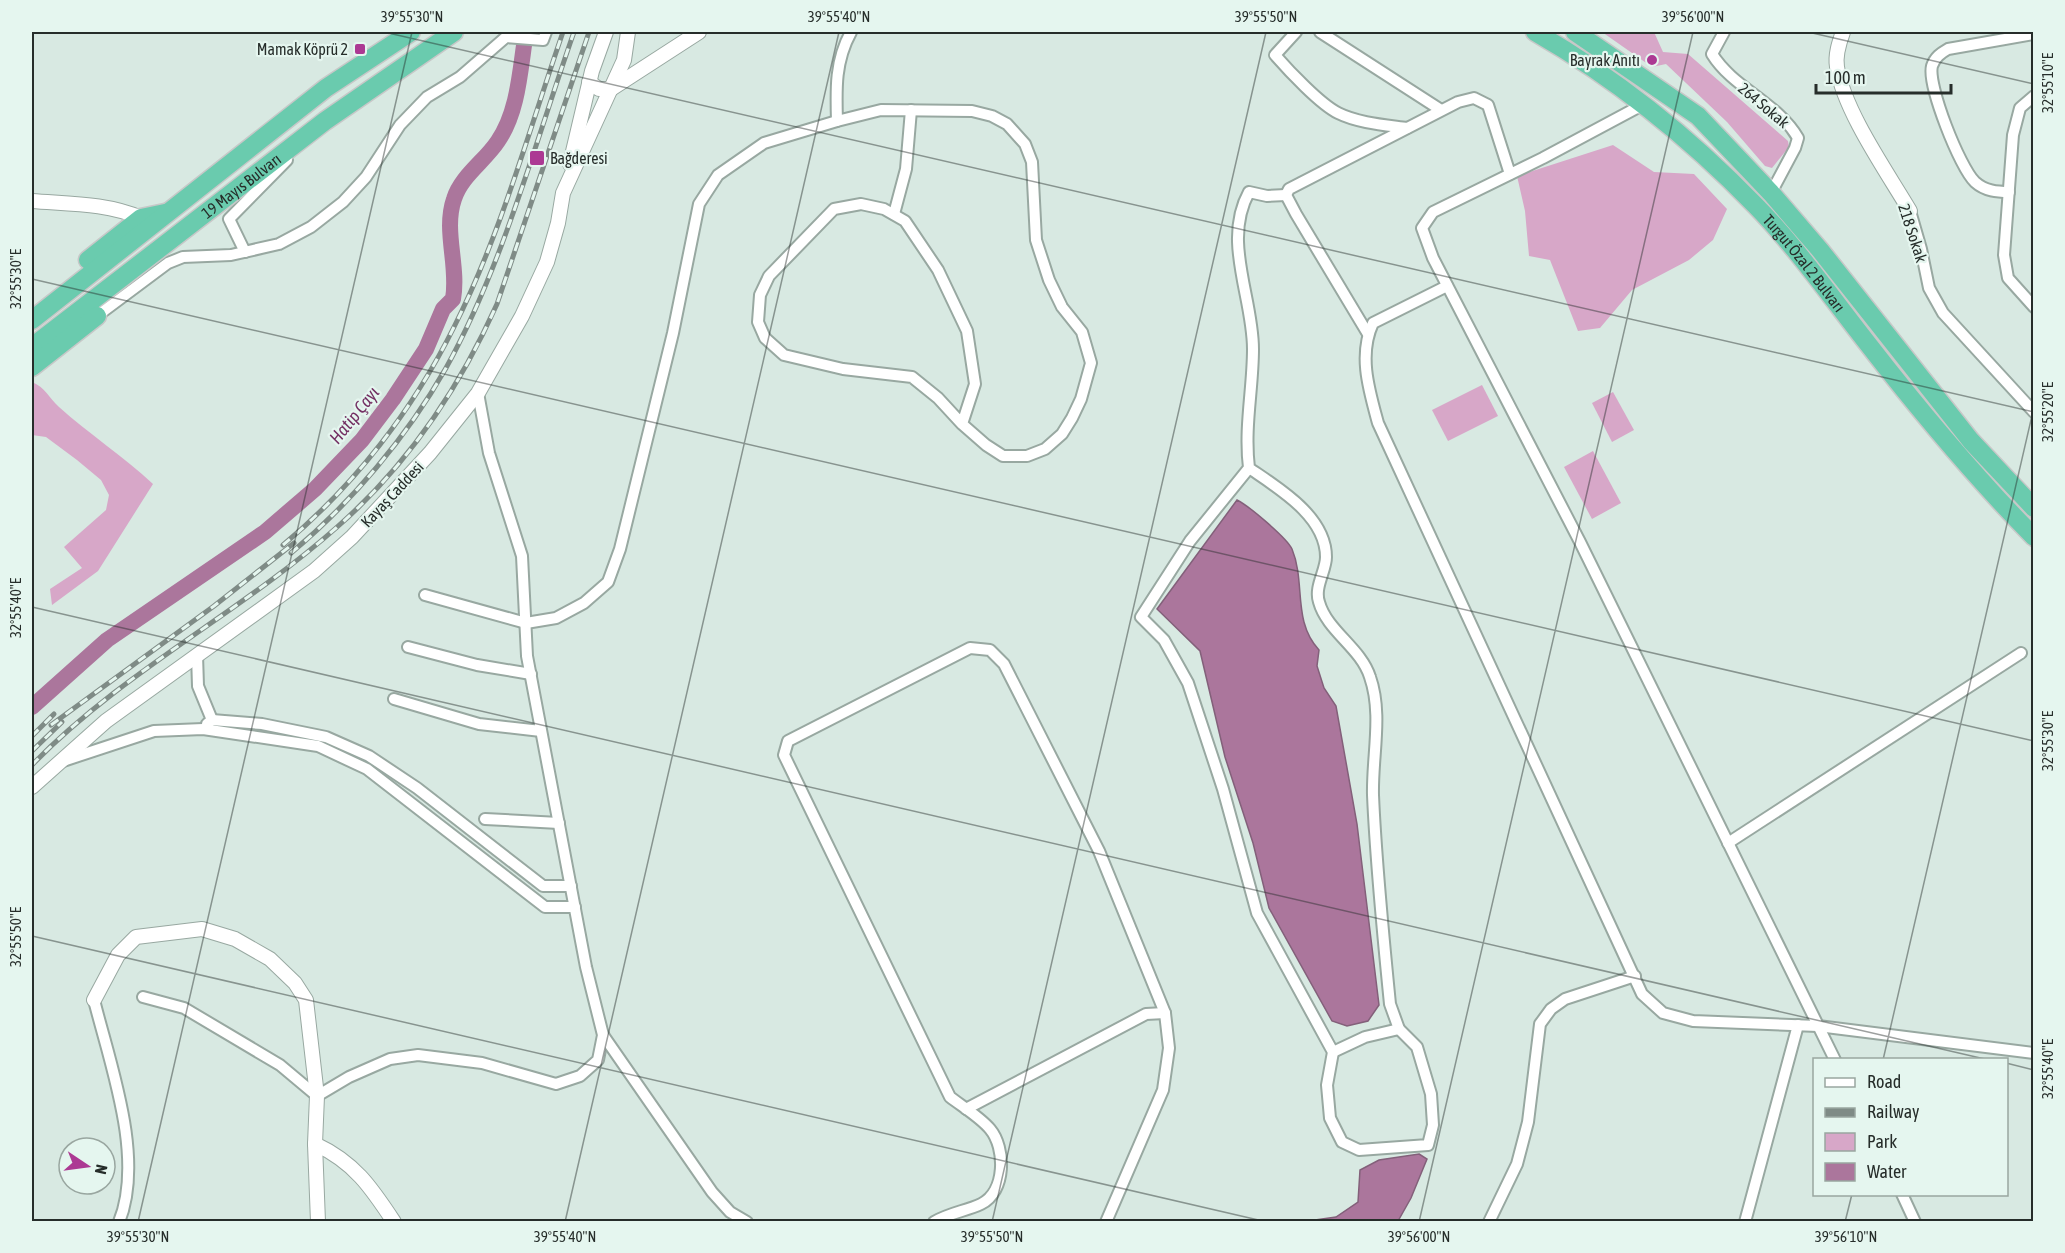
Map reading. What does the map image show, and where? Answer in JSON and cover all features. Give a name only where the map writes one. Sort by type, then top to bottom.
[{"type":"highway","name":"19 Mayıs Bulvarı","points":[[32,320],[326,88],[409,32]]},
{"type":"highway","name":"19 Mayıs Bulvarı","points":[[32,347],[325,121],[454,32]]},
{"type":"highway","name":"Turgut Özal 2 Bulvarı","points":[[1535,32],[1566,49],[1677,131],[1757,207],[1917,407],[1990,492],[2034,537]]},
{"type":"highway","name":"Turgut Özal 2 Bulvarı","points":[[1575,32],[1698,116],[1771,193],[1820,250],[1971,441],[2034,508]]},
{"type":"highway","name":"19 Mayıs Bulvarı","points":[[32,304],[141,218],[173,211]]},
{"type":"highway","points":[[32,367],[97,316]]},
{"type":"street","points":[[97,316],[168,263],[183,256],[231,255],[245,252],[279,244],[311,227],[343,202],[366,177],[400,125],[420,104],[460,77],[511,36],[543,40],[546,32]]},
{"type":"street","name":"Kayaş Caddesi","points":[[32,787],[106,721],[314,571],[352,537],[430,453],[478,393],[522,316],[547,262],[558,224],[563,193],[624,60],[628,32]]},
{"type":"street","points":[[589,82],[599,89],[611,89],[699,32]]},
{"type":"street","points":[[837,121],[836,78],[840,51],[851,32]]},
{"type":"street","points":[[1296,32],[1275,55],[1296,77],[1338,113],[1376,124],[1407,128]]},
{"type":"street","points":[[1320,32],[1441,110]]},
{"type":"street","name":"264 Sokak","points":[[1724,32],[1712,54],[1721,69],[1773,111],[1798,138],[1771,193]]},
{"type":"street","name":"218 Sokak","points":[[1843,32],[1837,57],[1842,87],[1863,130],[1910,211],[1922,249],[1929,288],[1943,313],[2034,412]]},
{"type":"street","points":[[563,193],[589,82],[607,34]]},
{"type":"street","points":[[2009,192],[1989,191],[1972,180],[1946,122],[1932,77],[1932,67],[1940,54],[1948,49],[2034,34]]},
{"type":"street","points":[[2034,96],[2019,108],[2013,135],[2004,244],[2005,267],[2014,286],[2034,307]]},
{"type":"street","points":[[1286,195],[1289,189],[1441,110],[1474,98],[1488,105],[1510,174]]},
{"type":"street","points":[[1644,105],[1433,212],[1422,228],[1433,258],[1580,542],[1835,1058]]},
{"type":"street","points":[[425,595],[526,623],[556,618],[584,603],[608,582],[620,549],[670,345],[699,204],[718,175],[764,143],[881,110],[911,110],[972,111],[992,116],[1007,124],[1025,144],[1032,162],[1036,240],[1049,280],[1062,307],[1082,332],[1090,363],[1081,399],[1062,434],[1045,449],[1027,456],[1003,456],[986,445],[962,424],[938,398],[912,377],[843,369],[784,355],[765,339],[758,322],[760,295],[769,276],[834,209],[861,204],[884,209],[905,221],[938,270],[967,331],[975,384],[962,424]]},
{"type":"street","points":[[894,214],[906,169],[911,110]]},
{"type":"street","points":[[245,252],[229,219],[325,121]]},
{"type":"street","points":[[1249,468],[1281,490],[1311,519],[1324,538],[1326,559],[1318,600],[1326,616],[1370,674],[1376,697],[1373,792],[1389,1004],[1399,1029],[1417,1047],[1431,1094],[1433,1125],[1428,1145],[1359,1150],[1342,1142],[1330,1118],[1327,1085],[1333,1052],[1257,913],[1223,789],[1188,683],[1164,640],[1141,617],[1190,541],[1249,468],[1246,440],[1253,350],[1251,312],[1238,248],[1238,219],[1249,192],[1267,196],[1286,195]]},
{"type":"street","points":[[1286,195],[1368,334]]},
{"type":"street","points":[[32,201],[99,206],[122,210],[141,218]]},
{"type":"street","points":[[1447,286],[1373,322],[1368,334],[1367,384],[1378,423],[1642,994],[1663,1013],[1693,1021],[1818,1026],[2034,1053]]},
{"type":"street","points":[[478,393],[489,453],[522,556],[531,675],[575,907],[603,1035],[712,1192],[730,1212],[747,1221]]},
{"type":"street","points":[[408,647],[477,665],[531,675]]},
{"type":"street","points":[[934,1221],[982,1204],[994,1194],[1000,1175],[1001,1157],[991,1130],[950,1097],[784,755],[788,741],[942,660],[970,648],[990,650],[1004,664],[1099,851],[1165,1013],[1169,1048],[1163,1090],[1106,1221]]},
{"type":"street","points":[[1728,843],[2021,653]]},
{"type":"street","points":[[197,655],[198,686],[212,720]]},
{"type":"street","points":[[394,699],[479,724],[542,731]]},
{"type":"street","points":[[203,729],[212,720],[262,724],[326,737],[369,756],[417,788],[543,886],[571,886]]},
{"type":"street","points":[[59,762],[154,730],[203,729],[318,746],[367,769],[545,907],[575,907]]},
{"type":"street","points":[[485,819],[559,823]]},
{"type":"street","points":[[119,1221],[129,1185],[129,1146],[94,1000],[118,956],[136,937],[202,929],[235,939],[270,959],[295,983],[306,1000],[317,1096],[315,1144],[318,1221]]},
{"type":"street","points":[[1489,1221],[1517,1164],[1528,1122],[1540,1024],[1551,1010],[1565,999],[1635,976]]},
{"type":"street","points":[[143,997],[184,1008],[280,1065],[317,1096]]},
{"type":"street","points":[[966,1109],[1146,1014],[1165,1013]]},
{"type":"street","points":[[1745,1221],[1798,1025]]},
{"type":"street","points":[[1333,1052],[1365,1037],[1399,1029]]},
{"type":"street","points":[[317,1096],[349,1077],[390,1059],[418,1055],[482,1064],[556,1084],[580,1076],[598,1059],[603,1035]]},
{"type":"street","points":[[315,1144],[347,1161],[362,1176],[394,1221]]},
{"type":"street","points":[[1903,1196],[1915,1221]]},
{"type":"green space","points":[[1602,32],[1654,32],[1663,52],[1688,54],[1788,141],[1789,147],[1772,168],[1765,166],[1727,122],[1666,64],[1652,67]]},
{"type":"green space","points":[[1613,145],[1654,172],[1694,174],[1727,209],[1713,240],[1689,260],[1632,290],[1600,328],[1578,331],[1550,260],[1529,256],[1525,211],[1517,176]]},
{"type":"green space","points":[[32,382],[44,390],[70,417],[153,484],[98,571],[52,605],[50,589],[82,568],[64,547],[106,510],[109,495],[101,480],[77,460],[46,437],[32,435]]},
{"type":"green space","points":[[1482,385],[1498,416],[1448,441],[1432,410]]},
{"type":"green space","points":[[1613,392],[1634,430],[1612,442],[1592,403]]},
{"type":"green space","points":[[1593,451],[1621,503],[1592,519],[1564,467]]},
{"type":"water","points":[[1237,500],[1267,523],[1292,549],[1296,562],[1305,627],[1319,650],[1317,666],[1324,688],[1336,706],[1357,824],[1379,1005],[1368,1021],[1347,1026],[1332,1021],[1269,908],[1253,843],[1225,757],[1200,651],[1157,609]]},
{"type":"water","points":[[1419,1154],[1427,1159],[1411,1198],[1398,1221],[1308,1221],[1336,1217],[1358,1202],[1360,1170],[1379,1160]]},
{"type":"waterway","name":"Hatip Çayı","points":[[32,707],[107,640],[265,532],[315,489],[362,440],[393,399],[426,349],[443,309],[453,299],[454,274],[450,223],[454,199],[462,183],[493,148],[505,129],[515,102],[526,32]]},
{"type":"railway","points":[[283,545],[334,498],[380,445],[401,417],[438,358],[471,292],[500,219],[563,32]]},
{"type":"railway","points":[[291,553],[335,513],[376,468],[414,419],[446,368],[485,288],[517,203],[574,32]]},
{"type":"railway","points":[[32,765],[104,701],[261,588],[336,528],[386,479],[429,425],[466,366],[497,304],[589,32]]},
{"type":"railway","points":[[51,725],[214,606],[294,543]]},
{"type":"railway","points":[[32,736],[54,714]]},
{"type":"railway","points":[[32,751],[62,722]]},
{"type":"place","name":"Mamak Köprü 2","points":[[360,49]]},
{"type":"place","name":"Bayrak Anıtı","points":[[1652,60]]},
{"type":"place","name":"Bağderesi","points":[[537,158]]}]
